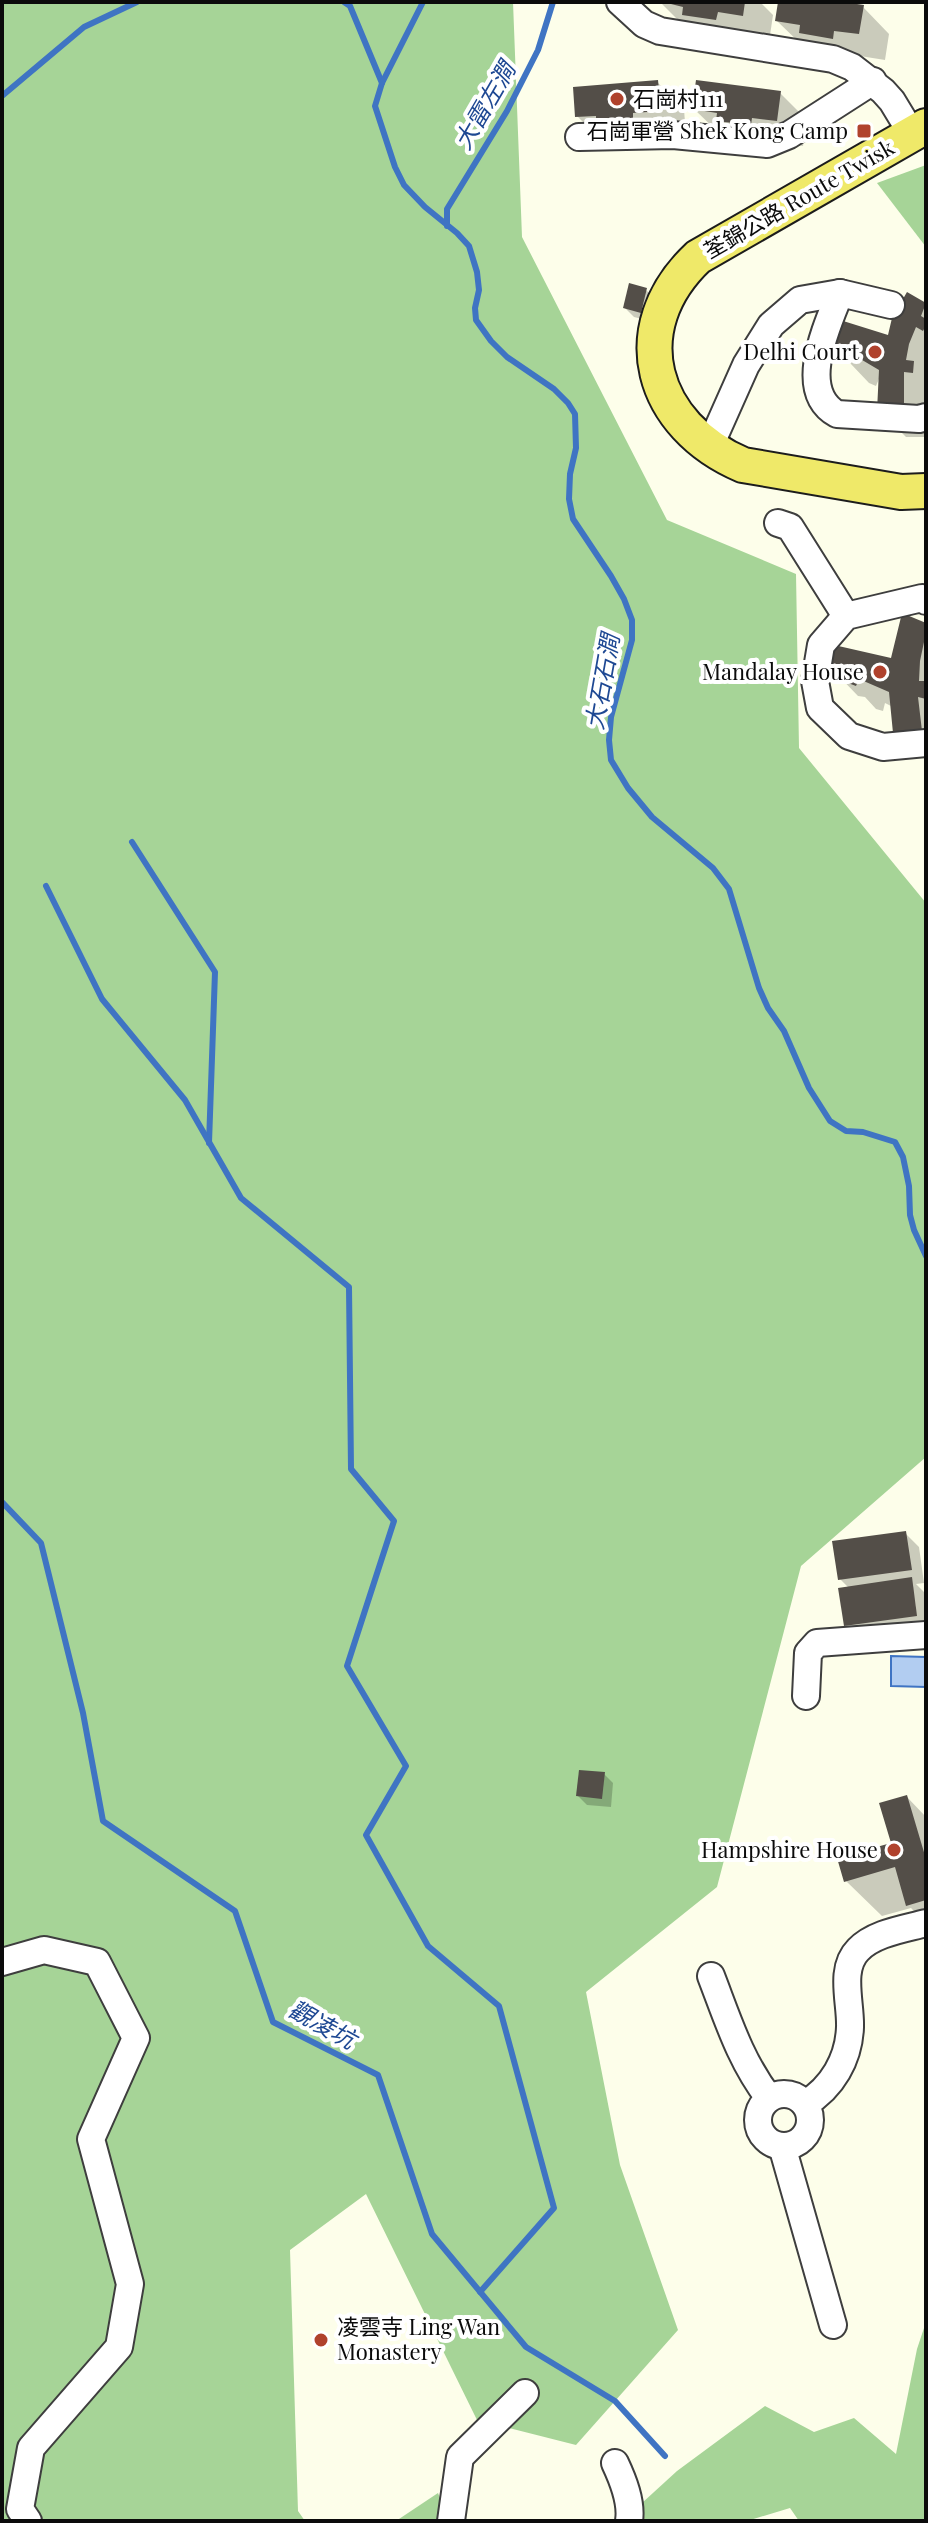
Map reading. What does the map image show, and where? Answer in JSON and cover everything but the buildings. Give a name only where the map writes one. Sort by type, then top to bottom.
[{"type":"main road","name":"荃錦公路 Route Twisk","points":[[919,130],[698,257],[677,280],[662,309],[655,337],[660,383],[675,415],[695,438],[709,448],[743,465],[901,492],[926,490]]},
{"type":"lane","points":[[620,2],[644,24],[660,31],[833,59],[852,67],[873,81],[919,130]]},
{"type":"lane","points":[[579,137],[673,135],[767,144],[789,135],[873,81]]},
{"type":"lane","points":[[709,448],[746,365],[771,325],[800,300],[840,293],[891,305]]},
{"type":"lane","points":[[840,293],[819,354],[817,388],[827,409],[837,414],[926,417]]},
{"type":"lane","points":[[778,523],[790,527],[846,616]]},
{"type":"lane","points":[[926,601],[922,598],[846,616],[821,645],[815,681],[820,708],[849,736],[883,747],[926,743]]},
{"type":"lane","points":[[806,1696],[808,1653],[817,1643],[926,1635]]},
{"type":"lane","points":[[805,2104],[834,2077],[844,2056],[850,2029],[848,1967],[853,1955],[877,1937],[926,1923]]},
{"type":"lane","points":[[2,1962],[44,1950],[97,1962],[136,2038],[91,2139],[130,2284],[119,2347],[31,2448],[20,2509],[28,2521]]},
{"type":"lane","points":[[711,1976],[741,2055],[769,2098]]},
{"type":"lane","points":[[781,2093],[788,2094],[805,2104],[810,2118],[807,2132],[796,2143],[782,2146],[767,2140],[758,2126],[759,2110],[769,2098],[781,2093]]},
{"type":"lane","points":[[782,2146],[833,2325]]},
{"type":"lane","points":[[451,2521],[460,2457],[525,2393]]},
{"type":"lane","points":[[615,2463],[631,2511],[629,2521]]},
{"type":"green space","points":[[2,2],[513,2],[522,237],[667,520],[796,574],[799,748],[926,903],[926,1457],[801,1566],[717,1887],[586,1992],[620,2165],[678,2330],[576,2445],[477,2420],[366,2194],[290,2250],[298,2511],[305,2521],[2,2521]]},
{"type":"green space","points":[[926,165],[926,247],[877,183]]},
{"type":"green space","points":[[926,2322],[926,2521],[799,2521],[790,2508],[747,2521],[644,2521],[642,2503],[677,2471],[765,2406],[814,2432],[854,2418],[896,2454],[917,2349]]},
{"type":"green space","points":[[438,2493],[449,2521],[396,2521]]},
{"type":"water","points":[[891,1656],[926,1657],[926,1687],[891,1686]]},
{"type":"waterway","points":[[2,96],[84,27],[137,2]]},
{"type":"waterway","points":[[344,2],[350,6],[382,83]]},
{"type":"waterway","name":"大石石澗","points":[[423,2],[382,83],[375,106],[404,185],[469,246],[479,290],[476,320],[507,357],[554,389],[575,414],[576,448],[570,474],[569,499],[573,519],[611,576],[632,620],[632,640],[611,717],[611,760],[628,788],[652,817],[713,868],[729,889],[759,988],[784,1031],[809,1088],[830,1121],[846,1131],[863,1132],[895,1142],[903,1157],[914,1230],[926,1256]]},
{"type":"waterway","name":"大雷左澗","points":[[447,226],[447,209],[507,111],[538,50],[553,2]]},
{"type":"waterway","points":[[132,842],[215,972],[209,1143]]},
{"type":"waterway","points":[[46,886],[102,999],[185,1100],[241,1198],[349,1287],[351,1469],[394,1521],[347,1666],[406,1766],[366,1835],[428,1946],[499,2006],[554,2208],[480,2292]]},
{"type":"waterway","name":"觀凌坑","points":[[2,1502],[41,1543],[83,1713],[103,1821],[235,1911],[273,2022],[378,2075],[432,2234],[526,2347],[615,2401],[665,2456]]},
{"type":"place","name":"石崗村111","points":[[617,99]]},
{"type":"place","name":"石崗軍營 Shek Kong Camp","points":[[864,131]]},
{"type":"place","name":"Delhi Court","points":[[875,352]]},
{"type":"place","name":"Mandalay House","points":[[880,672]]},
{"type":"place","name":"Hampshire House","points":[[894,1850]]},
{"type":"place","name":"凌雲寺 Ling Wan Monastery","points":[[321,2340]]}]
